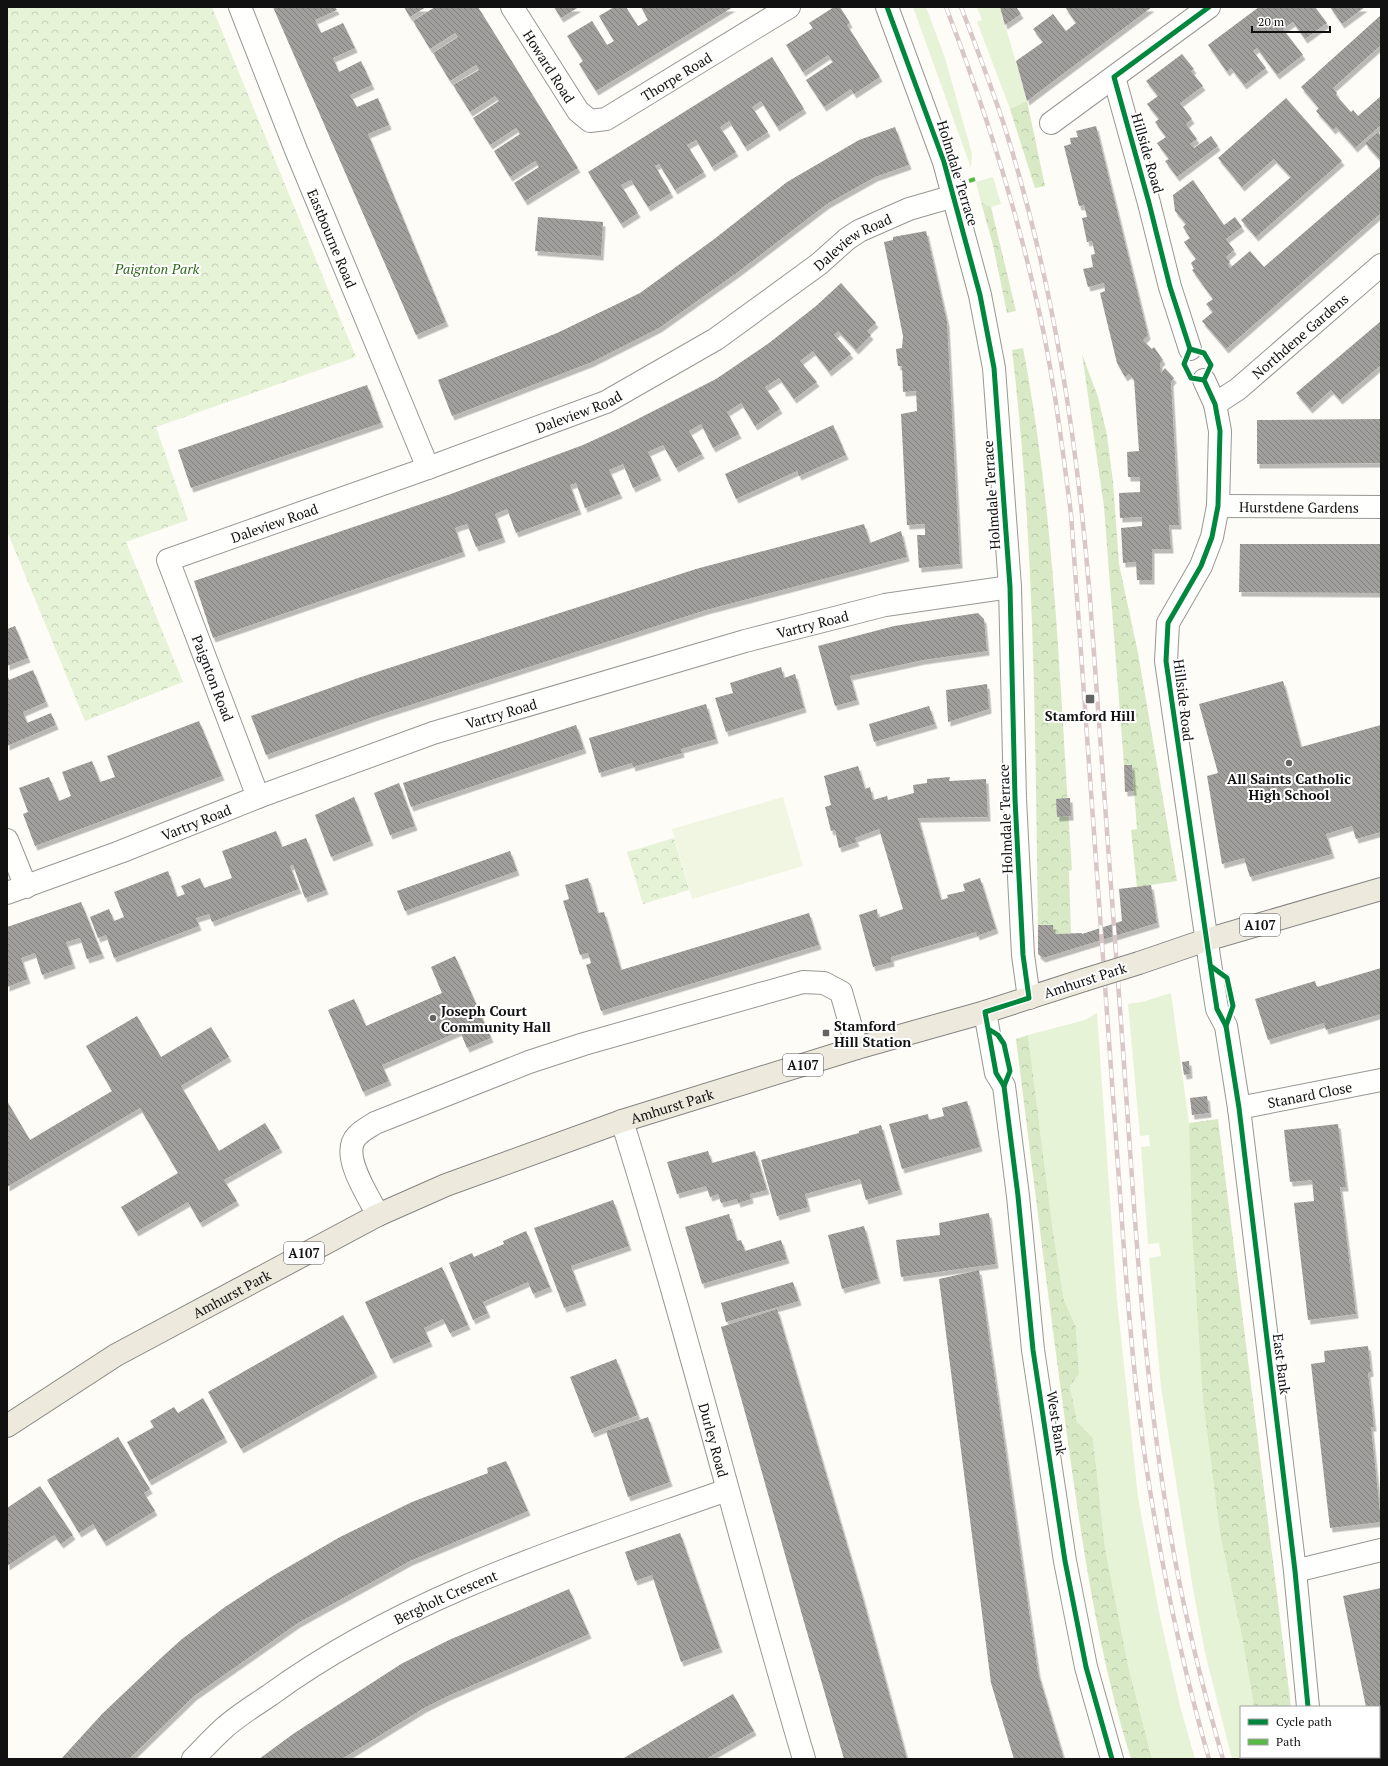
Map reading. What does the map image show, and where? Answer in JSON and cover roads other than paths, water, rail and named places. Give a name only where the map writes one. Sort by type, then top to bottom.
[{"type":"main road","name":"Amhurst Park","points":[[7,1426],[116,1355],[378,1215],[446,1185],[622,1121],[857,1048],[985,1012],[1206,940],[1381,889]]},
{"type":"street","name":"Eastbourne Road","points":[[240,7],[296,150],[428,468]]},
{"type":"street","name":"Howard Road","points":[[512,7],[578,111],[590,121]]},
{"type":"street","name":"Thorpe Road","points":[[590,121],[606,119],[789,7]]},
{"type":"street","name":"Holmdale Terrace","points":[[887,7],[944,162],[980,295],[994,368],[1010,587],[1015,799],[1023,955],[1029,998]]},
{"type":"street","points":[[1050,123],[1209,7]]},
{"type":"street","name":"Hillside Road","points":[[1114,77],[1149,203],[1170,287],[1190,349]]},
{"type":"street","name":"Daleview Road","points":[[168,560],[428,468],[606,402],[716,339],[819,264],[847,239],[859,231],[908,209],[954,196]]},
{"type":"street","name":"Northdene Gardens","points":[[1215,404],[1238,389],[1381,265]]},
{"type":"street","name":"Hillside Road","points":[[1204,380],[1215,404],[1220,431],[1218,506],[1212,537],[1201,566],[1168,623],[1166,661],[1206,940]]},
{"type":"street","name":"Hurstdene Gardens","points":[[1218,506],[1381,507]]},
{"type":"street","name":"Paignton Road","points":[[168,560],[258,797]]},
{"type":"street","name":"Vartry Road","points":[[16,890],[120,852],[258,797],[433,733],[745,641],[885,604],[1010,587]]},
{"type":"street","points":[[7,840],[16,890]]},
{"type":"street","name":"East Bank","points":[[1206,940],[1217,1009],[1226,1026],[1239,1108],[1295,1571],[1308,1706]]},
{"type":"street","points":[[378,1215],[356,1172],[350,1151],[356,1136],[375,1123],[529,1062],[584,1044],[803,982],[824,983],[841,992],[857,1048]]},
{"type":"street","name":"West Bank","points":[[985,1012],[996,1073],[1004,1086],[1018,1196],[1034,1350],[1065,1561],[1086,1668],[1112,1759]]},
{"type":"street","name":"Stanard Close","points":[[1239,1108],[1381,1080]]},
{"type":"street","name":"Durley Road","points":[[622,1121],[677,1301],[797,1756]]},
{"type":"street","name":"Bergholt Crescent","points":[[193,1759],[229,1724],[295,1676],[365,1633],[439,1597],[518,1564],[727,1490]]},
{"type":"street","points":[[1295,1571],[1381,1550]]},
{"type":"railway","points":[[946,7],[986,119],[1020,234],[1039,311],[1057,412],[1071,514],[1130,1328],[1139,1410],[1156,1529],[1171,1606],[1198,1721],[1209,1759]]},
{"type":"railway","points":[[961,7],[999,110],[1021,183],[1049,300],[1070,419],[1085,539],[1090,599],[1135,1222],[1151,1393],[1166,1507],[1183,1602],[1223,1759]]},
{"type":"place","name":"Stamford Hill","points":[[1090,699]]},
{"type":"place","name":"All Saints Catholic High School","points":[[1289,763]]},
{"type":"place","name":"Joseph Court Community Hall","points":[[433,1018]]},
{"type":"place","name":"Stamford Hill Station","points":[[826,1033]]},
{"type":"park label","name":"Paignton Park","points":[[157,268]]}]
